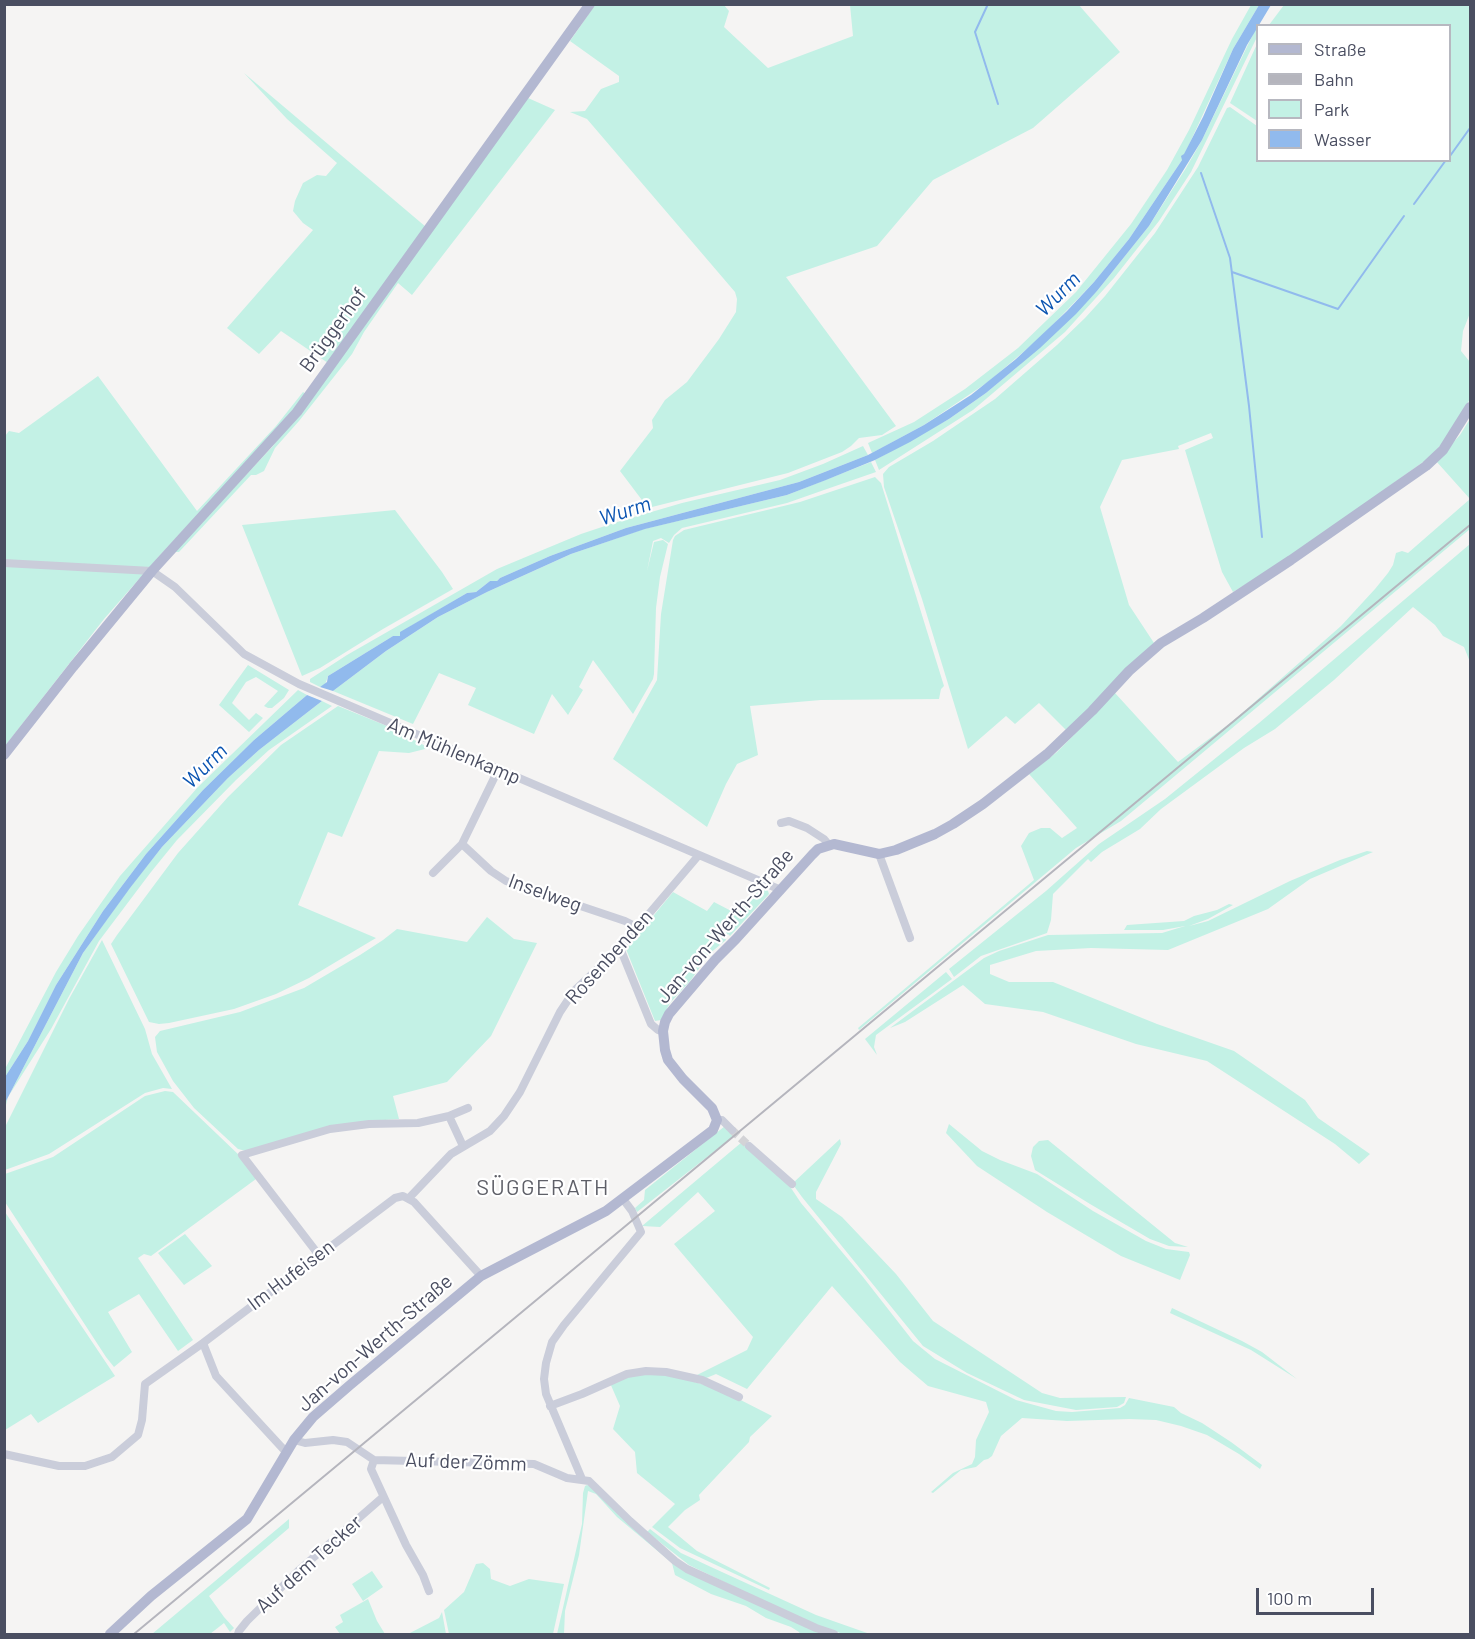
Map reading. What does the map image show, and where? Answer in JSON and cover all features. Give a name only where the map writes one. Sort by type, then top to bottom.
[{"type":"main road","name":"Brüggerhof","points":[[4,755],[152,571],[297,412],[590,4]]},
{"type":"main road","points":[[828,845],[841,844],[879,854],[896,850],[953,824],[983,804],[1047,754],[1092,711],[1129,670],[1161,643],[1292,560],[1426,466],[1443,450],[1470,407]]},
{"type":"main road","name":"Jan-von-Werth-Straße","points":[[717,1120],[712,1108],[668,1060],[663,1031],[665,1022],[715,960],[812,855],[828,845]]},
{"type":"main road","points":[[623,1199],[713,1130],[717,1120]]},
{"type":"main road","name":"Jan-von-Werth-Straße","points":[[110,1635],[151,1596],[247,1519],[286,1452],[313,1417],[481,1276],[606,1211],[623,1199]]},
{"type":"street","points":[[4,563],[152,571]]},
{"type":"street","name":"Am Mühlenkamp","points":[[152,571],[175,587],[244,654],[312,690],[781,890]]},
{"type":"street","points":[[433,873],[462,844],[498,770]]},
{"type":"street","name":"Jan-von-Werth-Straße","points":[[781,823],[789,821],[807,828],[824,839],[828,845]]},
{"type":"street","name":"Inselweg","points":[[462,844],[506,881],[617,918],[637,927]]},
{"type":"street","points":[[879,854],[909,938]]},
{"type":"street","name":"Rosenbenden","points":[[409,1198],[451,1154],[490,1131],[504,1116],[520,1092],[558,1017],[574,991],[620,948],[698,856]]},
{"type":"street","points":[[620,948],[651,1023],[658,1030],[663,1031]]},
{"type":"street","points":[[318,1254],[242,1155],[330,1129],[391,1122],[418,1123],[449,1116],[468,1108]]},
{"type":"street","points":[[449,1116],[463,1146]]},
{"type":"street","points":[[717,1120],[722,1120],[732,1130]]},
{"type":"street","points":[[749,1146],[792,1184]]},
{"type":"street","name":"Im Hufeisen","points":[[4,1454],[59,1466],[85,1466],[112,1456],[138,1435],[142,1420],[145,1384],[395,1198],[409,1198]]},
{"type":"street","points":[[409,1198],[481,1276]]},
{"type":"street","points":[[623,1199],[632,1211],[641,1232],[564,1325],[552,1342],[546,1363],[544,1379],[546,1394],[582,1479],[595,1485],[630,1521],[687,1569],[834,1635]]},
{"type":"street","points":[[202,1343],[216,1376],[286,1452]]},
{"type":"street","points":[[550,1406],[627,1374],[646,1371],[666,1372],[702,1380],[739,1397]]},
{"type":"street","name":"Jan-von-Werth-Straße","points":[[294,1440],[305,1443],[333,1440],[347,1442],[374,1460]]},
{"type":"street","points":[[374,1460],[371,1469],[429,1591]]},
{"type":"street","name":"Auf der Zömm","points":[[374,1460],[534,1464],[567,1478],[582,1479]]},
{"type":"street","name":"Auf dem Tecker","points":[[238,1635],[238,1631],[247,1621],[298,1571],[383,1497]]},
{"type":"green space","points":[[1078,4],[1120,52],[1033,128],[933,180],[877,246],[786,277],[896,426],[882,435],[859,438],[842,452],[788,473],[648,508],[620,471],[653,428],[652,420],[665,400],[687,382],[719,339],[736,312],[737,299],[735,292],[587,119],[570,112],[585,111],[601,89],[619,82],[619,76],[570,41],[595,5],[724,5],[729,11],[724,27],[768,68],[853,36],[850,5]]},
{"type":"green space","points":[[1251,5],[1259,5],[1233,49],[1182,160],[1129,239],[1094,282],[1042,336],[988,382],[924,425],[872,453],[868,443],[914,422],[965,389],[1018,348],[1076,292],[1131,224],[1167,170]]},
{"type":"green space","points":[[1284,5],[1470,5],[1470,313],[1463,331],[1461,351],[1470,362],[1470,399],[1447,438],[1430,457],[1286,560],[1233,592],[1222,572],[1185,450],[1213,438],[1211,433],[1178,446],[1179,449],[1122,460],[1100,507],[1129,605],[1154,643],[1068,732],[1039,703],[1015,724],[1006,716],[968,749],[922,599],[884,487],[883,474],[889,467],[933,441],[995,399],[1085,318],[1155,233],[1198,167],[1227,108],[1230,107],[1256,125],[1256,162],[1451,162],[1451,24],[1270,24]]},
{"type":"green space","points":[[1256,28],[1256,39],[1191,172],[1159,221],[1114,278],[1065,332],[973,410],[879,470],[875,460],[949,419],[986,393],[1017,367],[1097,291],[1149,226],[1202,140]]},
{"type":"green space","points":[[1256,46],[1256,120],[1230,103]]},
{"type":"green space","points":[[244,73],[426,227],[328,363],[281,331],[259,354],[227,328],[313,230],[303,223],[293,211],[303,183],[317,175],[326,176],[337,163],[287,119]]},
{"type":"green space","points":[[528,98],[555,110],[412,295],[398,283],[364,332],[352,354],[275,448],[264,471],[251,475],[179,552],[174,552],[273,446]]},
{"type":"green space","points":[[98,376],[197,511],[276,426],[303,392],[306,394],[286,420],[161,554],[104,619],[5,746],[5,436],[9,431],[19,433]]},
{"type":"green space","points":[[1470,419],[1470,499],[1436,461],[1460,435]]},
{"type":"green space","points":[[863,446],[868,455],[799,482],[626,528],[550,556],[497,581],[490,581],[476,592],[467,593],[401,632],[400,636],[393,636],[328,676],[325,685],[320,687],[310,682],[310,679],[347,655],[497,569],[581,534],[682,503],[780,480]]},
{"type":"green space","points":[[871,462],[876,472],[787,503],[682,528],[669,543],[661,538],[653,541],[647,571],[654,542],[663,540],[668,544],[656,608],[654,674],[633,714],[593,660],[579,687],[583,690],[568,715],[552,694],[534,734],[468,705],[476,688],[439,673],[413,724],[333,691],[386,651],[438,617],[571,554],[644,529],[787,495]]},
{"type":"green space","points":[[875,477],[881,483],[944,686],[939,699],[821,700],[750,706],[758,755],[737,764],[707,827],[613,759],[657,680],[661,614],[673,540],[684,530],[800,502]]},
{"type":"green space","points":[[1470,499],[1470,529],[1121,821],[1076,848],[859,1030],[858,1028],[1034,880],[1021,846],[1029,833],[1041,828],[1050,828],[1062,838],[1077,828],[1029,774],[1057,752],[1115,693],[1178,762],[1233,721],[1341,626],[1388,573],[1396,553],[1402,551],[1408,553]]},
{"type":"green space","points":[[395,510],[453,589],[320,668],[302,676],[242,525]]},
{"type":"green space","points":[[1470,544],[1470,662],[1464,647],[1443,636],[1435,625],[1413,607],[1334,680],[1275,729],[1244,748],[1161,809],[1140,829],[1102,852],[1091,862],[1088,859],[1053,894],[1051,920],[1047,933],[981,956],[954,977],[949,969],[1046,891],[1099,844],[1165,799],[1259,723]]},
{"type":"green space","points":[[248,665],[289,690],[284,698],[272,708],[268,708],[264,706],[278,691],[256,677],[246,682],[232,703],[249,720],[256,713],[263,718],[249,732],[219,705]]},
{"type":"green space","points":[[298,690],[307,695],[254,740],[203,790],[146,854],[103,911],[56,985],[28,1041],[5,1077],[5,1069],[56,972],[120,876],[198,787]]},
{"type":"green space","points":[[322,701],[332,706],[269,750],[177,840],[99,941],[51,1029],[9,1096],[83,953],[162,847],[228,778],[259,750]]},
{"type":"green space","points":[[338,706],[392,728],[429,748],[409,753],[379,751],[342,837],[328,832],[298,905],[376,938],[309,978],[276,994],[234,1009],[169,1023],[149,1022],[111,944],[178,853],[228,797],[281,745]]},
{"type":"green space","points":[[1367,851],[1373,852],[1310,879],[1268,909],[1168,950],[1091,948],[1036,951],[990,965],[990,974],[1009,982],[1053,982],[1157,1024],[1234,1051],[1305,1100],[1318,1118],[1370,1154],[1359,1164],[1335,1144],[1207,1061],[1136,1044],[1043,1012],[985,1004],[963,985],[905,1022],[890,1028],[984,958],[999,951],[1048,935],[1162,933],[1185,926],[1163,930],[1124,930],[1127,925],[1184,921],[1229,904],[1233,905],[1208,919],[1189,926],[1208,921],[1290,881]]},
{"type":"green space","points":[[761,887],[769,894],[730,936],[728,934],[725,937],[726,940],[709,954],[691,980],[670,1003],[661,1020],[655,1021],[626,949],[673,892],[707,911],[714,902],[737,914]]},
{"type":"green space","points":[[487,917],[514,939],[537,943],[491,1036],[447,1082],[393,1096],[399,1119],[372,1121],[246,1151],[238,1149],[194,1108],[173,1081],[157,1052],[155,1037],[160,1031],[240,1012],[304,988],[360,955],[397,929],[467,942]]},
{"type":"green space","points":[[102,940],[145,1029],[152,1054],[172,1089],[163,1088],[145,1093],[49,1154],[5,1170],[5,1127],[69,999]]},
{"type":"green space","points":[[946,972],[952,979],[876,1035],[874,1047],[877,1055],[865,1039]]},
{"type":"green space","points":[[165,1091],[173,1092],[240,1156],[256,1179],[151,1256],[144,1254],[138,1258],[193,1340],[178,1351],[139,1294],[108,1312],[132,1352],[114,1367],[5,1202],[5,1174],[53,1157],[145,1096]]},
{"type":"green space","points":[[949,1124],[982,1151],[1037,1174],[1093,1211],[1146,1241],[1166,1249],[1189,1252],[1190,1255],[1180,1280],[1121,1256],[1047,1212],[977,1166],[946,1133]]},
{"type":"green space","points":[[725,1126],[734,1136],[637,1212],[635,1208],[644,1200],[645,1190]]},
{"type":"green space","points":[[840,1139],[841,1144],[816,1192],[816,1199],[842,1217],[896,1274],[933,1321],[1042,1393],[1060,1398],[1126,1397],[1124,1403],[1117,1407],[1076,1410],[1024,1400],[967,1373],[923,1346],[794,1186],[793,1183]]},
{"type":"green space","points":[[1048,1140],[1175,1243],[1188,1247],[1169,1246],[1150,1239],[1035,1170],[1031,1156],[1033,1147],[1039,1141]]},
{"type":"green space","points":[[742,1142],[789,1185],[801,1203],[913,1341],[935,1359],[1016,1400],[1056,1411],[1120,1408],[1129,1398],[1174,1407],[1231,1442],[1262,1465],[1260,1469],[1207,1435],[1156,1420],[1067,1421],[1022,1418],[1001,1436],[992,1456],[976,1467],[961,1470],[933,1493],[931,1492],[953,1473],[972,1464],[975,1457],[976,1440],[989,1412],[986,1402],[928,1386],[900,1362],[832,1286],[747,1389],[716,1374],[704,1379],[695,1376],[747,1350],[753,1337],[674,1244],[715,1211],[698,1192],[660,1227],[642,1226]]},
{"type":"green space","points":[[5,1212],[115,1376],[38,1423],[31,1414],[5,1430]]},
{"type":"green space","points":[[185,1234],[212,1266],[184,1285],[158,1253]]},
{"type":"green space","points":[[1172,1308],[1262,1352],[1297,1379],[1251,1350],[1170,1313]]},
{"type":"green space","points":[[632,1375],[670,1375],[719,1389],[772,1416],[750,1437],[749,1442],[699,1495],[700,1500],[685,1510],[668,1527],[697,1551],[770,1588],[769,1590],[680,1548],[652,1527],[675,1504],[637,1473],[635,1452],[613,1429],[620,1406],[610,1383]]},
{"type":"green space","points":[[587,1485],[591,1486],[673,1561],[826,1634],[800,1634],[791,1627],[766,1618],[746,1606],[711,1594],[675,1575],[672,1563],[617,1517],[596,1494],[588,1491],[579,1555],[565,1611],[564,1634],[557,1634],[582,1524],[583,1493]]},
{"type":"green space","points":[[289,1519],[289,1528],[209,1596],[234,1628],[230,1632],[224,1623],[210,1634],[152,1634]]},
{"type":"green space","points":[[650,1529],[681,1553],[816,1615],[870,1634],[843,1634],[801,1619],[689,1565],[647,1532]]},
{"type":"green space","points":[[483,1563],[490,1569],[491,1579],[510,1586],[529,1579],[564,1584],[553,1634],[449,1634],[444,1610],[464,1592],[476,1564]]},
{"type":"green space","points":[[372,1571],[383,1587],[363,1601],[352,1584]]},
{"type":"green space","points":[[368,1599],[385,1634],[340,1634],[335,1627],[343,1622],[340,1615]]},
{"type":"green space","points":[[442,1612],[446,1634],[408,1634],[439,1618]]},
{"type":"water","points":[[1259,5],[1271,5],[1260,24],[1256,24],[1256,30],[1202,140],[1149,226],[1076,314],[1040,348],[986,393],[949,419],[875,460],[787,495],[645,529],[571,554],[438,617],[386,651],[333,691],[320,687],[327,682],[328,676],[393,636],[400,636],[400,632],[467,593],[476,592],[490,581],[497,581],[550,556],[626,528],[799,482],[868,455],[924,425],[971,395],[1016,359],[1067,311],[1129,239],[1182,160],[1181,156],[1203,117],[1233,49]]},
{"type":"water","points":[[307,695],[322,701],[259,750],[228,778],[162,847],[130,888],[83,953],[5,1103],[5,1077],[28,1041],[56,985],[103,911],[146,854],[203,790],[254,740]]},
{"type":"waterway","points":[[988,4],[975,32],[998,104]]},
{"type":"waterway","points":[[1451,155],[1470,128]]},
{"type":"waterway","points":[[1414,204],[1445,162]]},
{"type":"waterway","points":[[1201,173],[1230,258],[1249,406],[1262,537]]},
{"type":"waterway","points":[[1232,272],[1338,309],[1404,216]]},
{"type":"tunnel","points":[[732,1130],[749,1146]]},
{"type":"railway","points":[[134,1634],[1470,525]]},
{"type":"district","name":"SÜGGERATH","points":[[543,1188]]},
{"type":"water label","name":"Wurm","points":[[1058,294]]},
{"type":"water label","name":"Wurm","points":[[625,511]]},
{"type":"water label","name":"Wurm","points":[[205,766]]}]
